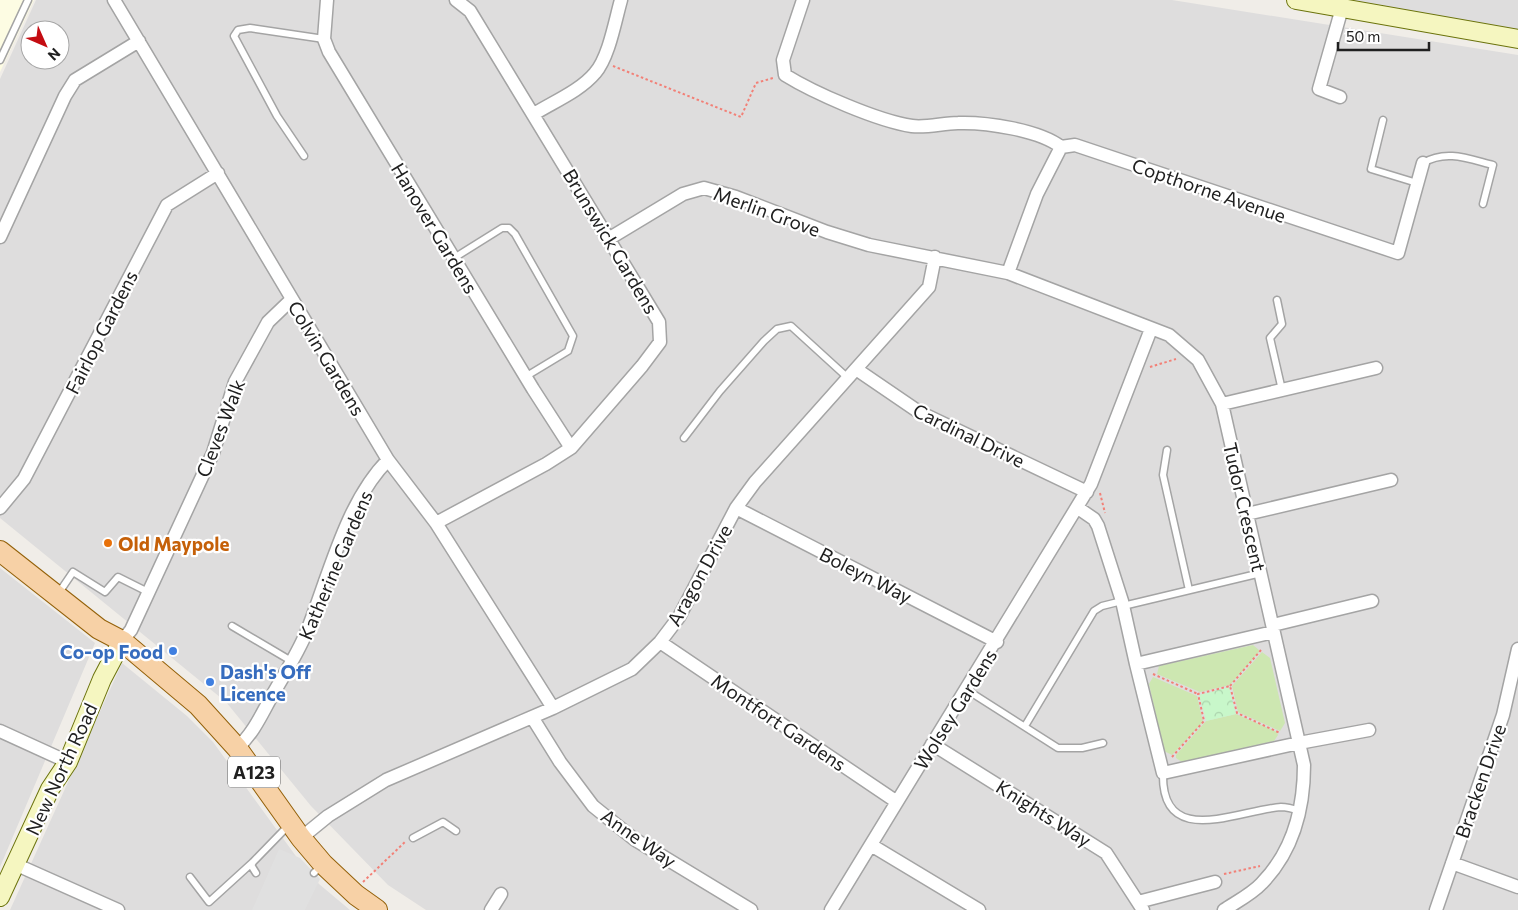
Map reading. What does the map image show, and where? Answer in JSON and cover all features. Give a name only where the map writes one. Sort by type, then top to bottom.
[{"type":"main road","name":"A123","points":[[0,551],[99,629],[122,641],[198,705],[238,748],[296,831],[318,868],[375,910]]},
{"type":"street","name":"Colvin Gardens","points":[[114,0],[388,460],[436,524],[552,708]]},
{"type":"street","name":"Hanover Gardens","points":[[327,0],[324,39],[329,52],[525,377],[571,448]]},
{"type":"street","name":"Brunswick Gardens","points":[[436,524],[546,464],[571,448],[642,366],[660,342],[659,322],[610,238],[470,11],[456,0]]},
{"type":"street","points":[[534,114],[583,84],[595,74],[603,62],[621,0]]},
{"type":"street","points":[[803,0],[783,60],[785,75],[813,90],[878,116],[913,126],[957,123],[988,124],[1023,132],[1061,148],[1037,194],[1008,273]]},
{"type":"street","points":[[1296,0],[1518,39]]},
{"type":"street","points":[[1340,97],[1319,89],[1342,8]]},
{"type":"street","points":[[0,237],[65,96],[75,80],[139,41]]},
{"type":"street","name":"Copthorne Avenue","points":[[1061,148],[1075,144],[1398,253],[1423,163]]},
{"type":"street","name":"Fairlop Gardens","points":[[0,508],[24,478],[167,205],[218,173]]},
{"type":"street","name":"Merlin Grove","points":[[610,238],[683,194],[704,188],[736,197],[827,232],[869,245],[936,257]]},
{"type":"street","name":"Tudor Crescent","points":[[936,257],[1008,273],[1169,335],[1189,352],[1204,370],[1222,404],[1304,765],[1300,810],[1287,849],[1276,867],[1261,885],[1224,910]]},
{"type":"street","name":"Aragon Drive","points":[[296,831],[328,816],[386,780],[552,708],[632,668],[660,642],[679,617],[736,508],[755,482],[929,287],[936,257]]},
{"type":"street","name":"Cleves Walk","points":[[122,641],[131,630],[213,453],[235,382],[268,322],[292,299]]},
{"type":"street","name":"Wolsey Gardens","points":[[830,910],[1078,508],[1089,488],[1151,329]]},
{"type":"street","points":[[1222,404],[1376,368]]},
{"type":"street","name":"Cardinal Drive","points":[[852,373],[919,412],[1089,488]]},
{"type":"street","name":"Katherine Gardens","points":[[238,748],[254,729],[293,662],[354,511],[376,472],[388,460]]},
{"type":"street","points":[[1247,514],[1391,480]]},
{"type":"street","name":"Boleyn Way","points":[[736,508],[997,642]]},
{"type":"street","points":[[1078,508],[1094,519],[1098,526],[1122,604],[1163,773],[1299,743],[1369,730]]},
{"type":"street","points":[[1136,664],[1273,629],[1372,601]]},
{"type":"street","name":"New North Road","points":[[0,898],[50,788],[68,762],[102,679],[122,641]]},
{"type":"street","name":"Montfort Gardens","points":[[660,642],[897,802]]},
{"type":"street","name":"Bracken Drive","points":[[1436,910],[1502,715],[1518,650]]},
{"type":"street","name":"Anne Way","points":[[532,717],[560,762],[593,806],[634,839],[751,910]]},
{"type":"street","points":[[0,731],[68,762]]},
{"type":"street","name":"Knights Way","points":[[932,744],[1106,853],[1140,906],[1215,882]]},
{"type":"street","points":[[871,844],[979,910]]},
{"type":"street","points":[[1452,863],[1518,887]]},
{"type":"street","points":[[17,864],[118,910]]},
{"type":"street","points":[[491,910],[501,894]]},
{"type":"lane","points":[[0,60],[28,0]]},
{"type":"lane","points":[[304,156],[277,116],[234,36],[238,30],[250,28],[324,39]]},
{"type":"lane","points":[[1383,120],[1371,169],[1418,183]]},
{"type":"lane","points":[[1423,163],[1433,157],[1444,154],[1493,165],[1483,204]]},
{"type":"lane","points":[[454,258],[502,228],[509,228],[515,234],[573,336],[568,351],[525,377]]},
{"type":"lane","points":[[1277,300],[1282,324],[1270,338],[1282,390]]},
{"type":"lane","points":[[684,438],[720,391],[777,328],[791,326],[852,373]]},
{"type":"lane","points":[[1167,450],[1163,475],[1188,590]]},
{"type":"lane","points":[[58,595],[73,572],[104,592],[118,577],[148,592]]},
{"type":"lane","points":[[1025,726],[1094,611],[1102,606],[1122,604],[1261,573]]},
{"type":"lane","points":[[232,626],[293,662]]},
{"type":"lane","points":[[967,690],[1058,748],[1082,748],[1103,743]]},
{"type":"lane","points":[[1163,773],[1165,798],[1188,819],[1203,822],[1283,807],[1300,810]]},
{"type":"lane","points":[[409,840],[443,822],[456,831]]},
{"type":"lane","points":[[190,877],[209,902],[252,862],[296,831]]},
{"type":"lane","points":[[252,862],[251,864],[256,873]]},
{"type":"path","points":[[603,62],[741,117],[756,83],[785,75]]},
{"type":"path","points":[[1137,365],[1147,368],[1184,356],[1189,352]]},
{"type":"path","points":[[1089,488],[1099,491],[1107,520],[1098,526]]},
{"type":"path","points":[[1257,647],[1267,654]]},
{"type":"path","points":[[1153,674],[1198,694],[1230,686],[1262,650]]},
{"type":"path","points":[[1150,679],[1156,669]]},
{"type":"path","points":[[1230,686],[1237,713],[1280,733]]},
{"type":"path","points":[[1172,757],[1204,721],[1198,694]]},
{"type":"path","points":[[1277,738],[1284,728]]},
{"type":"path","points":[[353,892],[409,840]]},
{"type":"shaded area","points":[[0,0],[34,0],[25,20],[20,20],[20,30],[0,72]]},
{"type":"shaded area","points":[[36,0],[1172,0],[1518,55],[1518,910],[426,910],[388,885],[311,806],[226,702],[0,518],[0,79],[20,35],[20,70],[70,70],[70,20],[27,20]]},
{"type":"shaded area","points":[[1324,0],[1518,0],[1518,30],[1462,25]]},
{"type":"shaded area","points":[[0,568],[95,643],[0,867]]},
{"type":"shaded area","points":[[122,663],[187,716],[213,742],[298,859],[319,884],[350,910],[10,910]]},
{"type":"shaded area","points":[[279,849],[300,858],[320,879],[305,910],[252,910]]},
{"type":"green space","points":[[1253,645],[1259,652],[1230,685],[1200,692],[1157,674],[1159,666]]},
{"type":"green space","points":[[1262,652],[1270,658],[1285,723],[1280,731],[1238,712],[1232,686]]},
{"type":"green space","points":[[1153,677],[1197,696],[1203,722],[1172,755],[1164,751],[1149,684]]},
{"type":"green space","points":[[1229,687],[1236,714],[1206,721],[1199,695]]},
{"type":"green space","points":[[1236,714],[1277,732],[1278,735],[1274,741],[1182,762],[1176,758],[1176,755],[1206,721]]},
{"type":"place","name":"Old Maypole","points":[[108,543]]},
{"type":"place","name":"Co-op Food","points":[[173,651]]},
{"type":"place","name":"Dash's Off Licence","points":[[210,682]]}]
